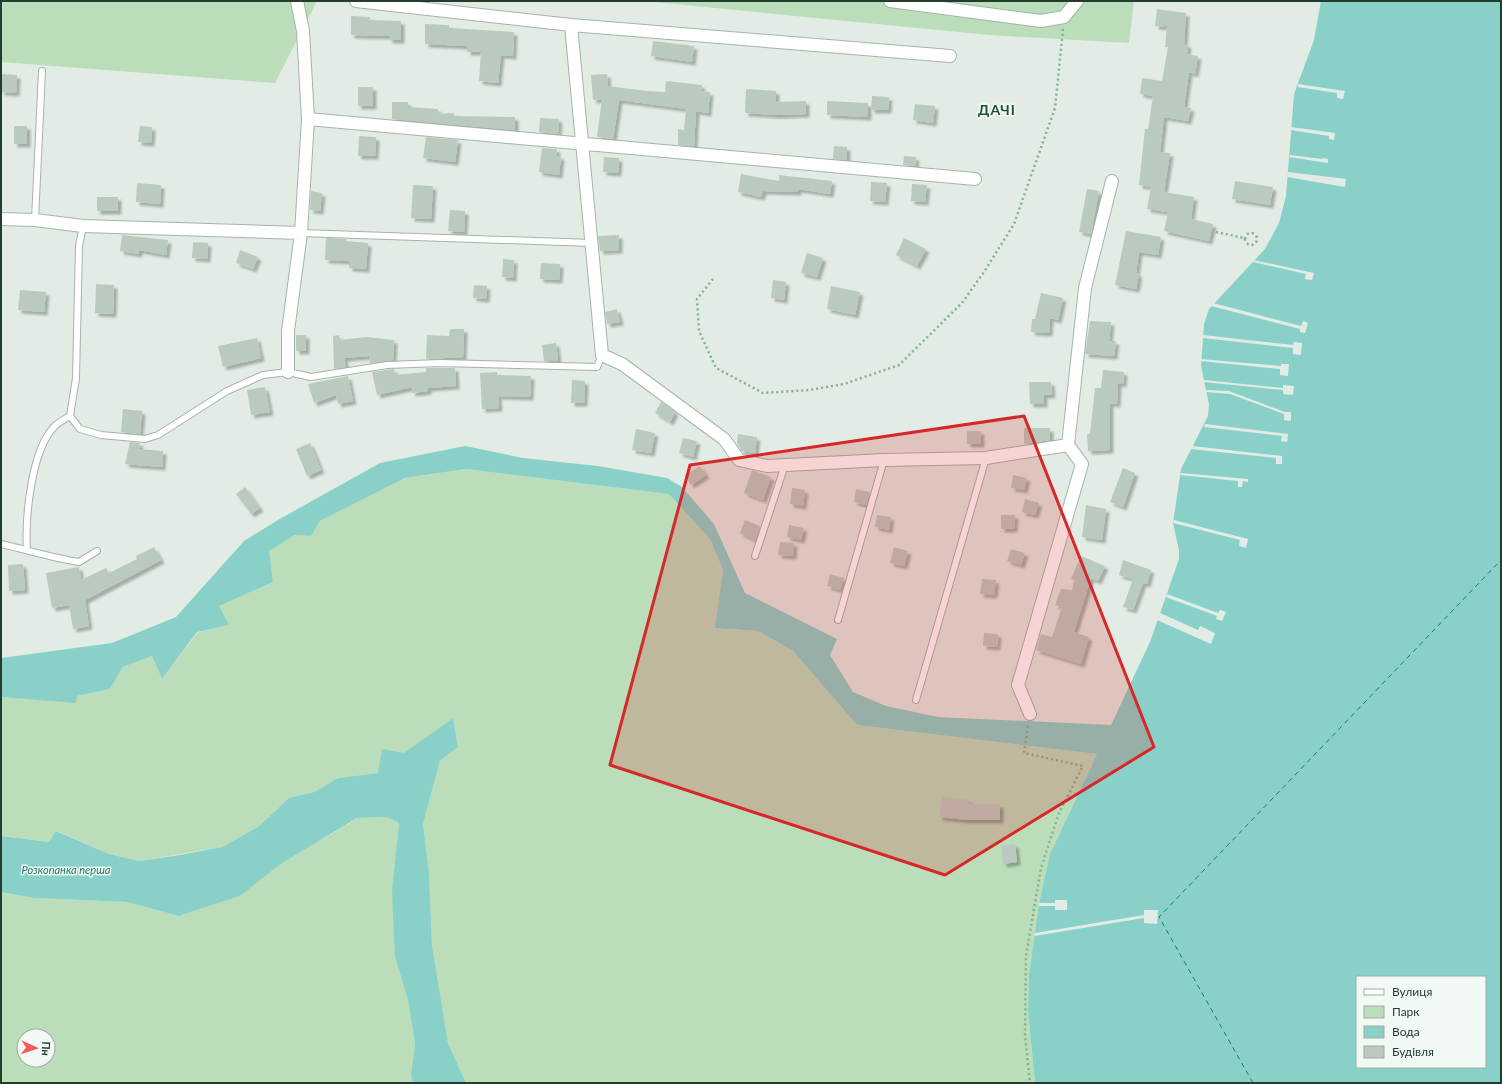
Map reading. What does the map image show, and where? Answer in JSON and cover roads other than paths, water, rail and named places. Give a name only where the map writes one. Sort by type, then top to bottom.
[{"type":"street","points":[[288,372],[288,331],[300,233],[308,119],[303,32],[297,1]]},
{"type":"street","points":[[356,1],[571,25],[950,56]]},
{"type":"street","points":[[890,1],[1041,21],[1064,17],[1077,1]]},
{"type":"street","points":[[571,25],[602,355],[622,364],[724,439],[739,460],[767,466],[884,460],[986,458],[1068,445]]},
{"type":"street","points":[[308,119],[975,179]]},
{"type":"street","points":[[1030,714],[1018,685],[1082,464],[1068,445],[1085,288],[1112,181]]},
{"type":"street","points":[[1,219],[35,220],[83,226],[300,233]]},
{"type":"lane","points":[[35,220],[42,71]]},
{"type":"lane","points":[[83,226],[79,246],[76,378],[70,416],[80,429],[101,435],[145,439],[158,435],[227,391],[263,376],[288,372],[311,377],[387,365],[440,363],[597,367],[602,355]]},
{"type":"lane","points":[[300,233],[592,243]]},
{"type":"lane","points":[[28,550],[26,531],[33,476],[41,448],[54,426],[70,416]]},
{"type":"lane","points":[[916,700],[986,458]]},
{"type":"lane","points":[[838,620],[884,460]]},
{"type":"lane","points":[[755,556],[785,465]]},
{"type":"lane","points":[[1,544],[28,550],[50,558],[80,562],[97,551]]},
{"type":"water","points":[[1321,1],[1501,1],[1501,1083],[1035,1083],[1028,1011],[1029,975],[1039,903],[1050,854],[1097,754],[857,725],[793,651],[758,631],[715,628],[723,570],[710,539],[669,494],[466,469],[405,478],[320,521],[311,536],[295,535],[269,551],[273,582],[219,606],[229,625],[197,632],[162,679],[152,656],[123,667],[110,689],[77,696],[76,703],[1,697],[1,658],[112,643],[176,617],[244,541],[278,520],[380,463],[465,446],[523,458],[598,466],[667,478],[682,487],[714,524],[745,593],[837,639],[830,655],[853,692],[886,706],[938,717],[1111,725],[1150,642],[1179,559],[1179,550],[1173,523],[1181,469],[1208,416],[1209,404],[1201,366],[1204,324],[1209,309],[1265,249],[1279,223],[1286,196],[1294,94],[1314,40]]},
{"type":"water","name":"Розкопанка перша","points":[[453,718],[458,747],[440,761],[423,824],[429,872],[432,945],[448,1043],[466,1083],[413,1083],[411,1075],[415,1044],[408,1000],[395,956],[392,892],[399,823],[386,817],[357,818],[281,864],[240,896],[179,916],[127,902],[34,898],[1,892],[1,836],[49,842],[56,831],[109,854],[139,861],[222,847],[258,827],[289,798],[314,792],[338,778],[378,773],[382,749],[404,753]]},
{"type":"district","name":"ДАЧІ","points":[[997,109]]}]
